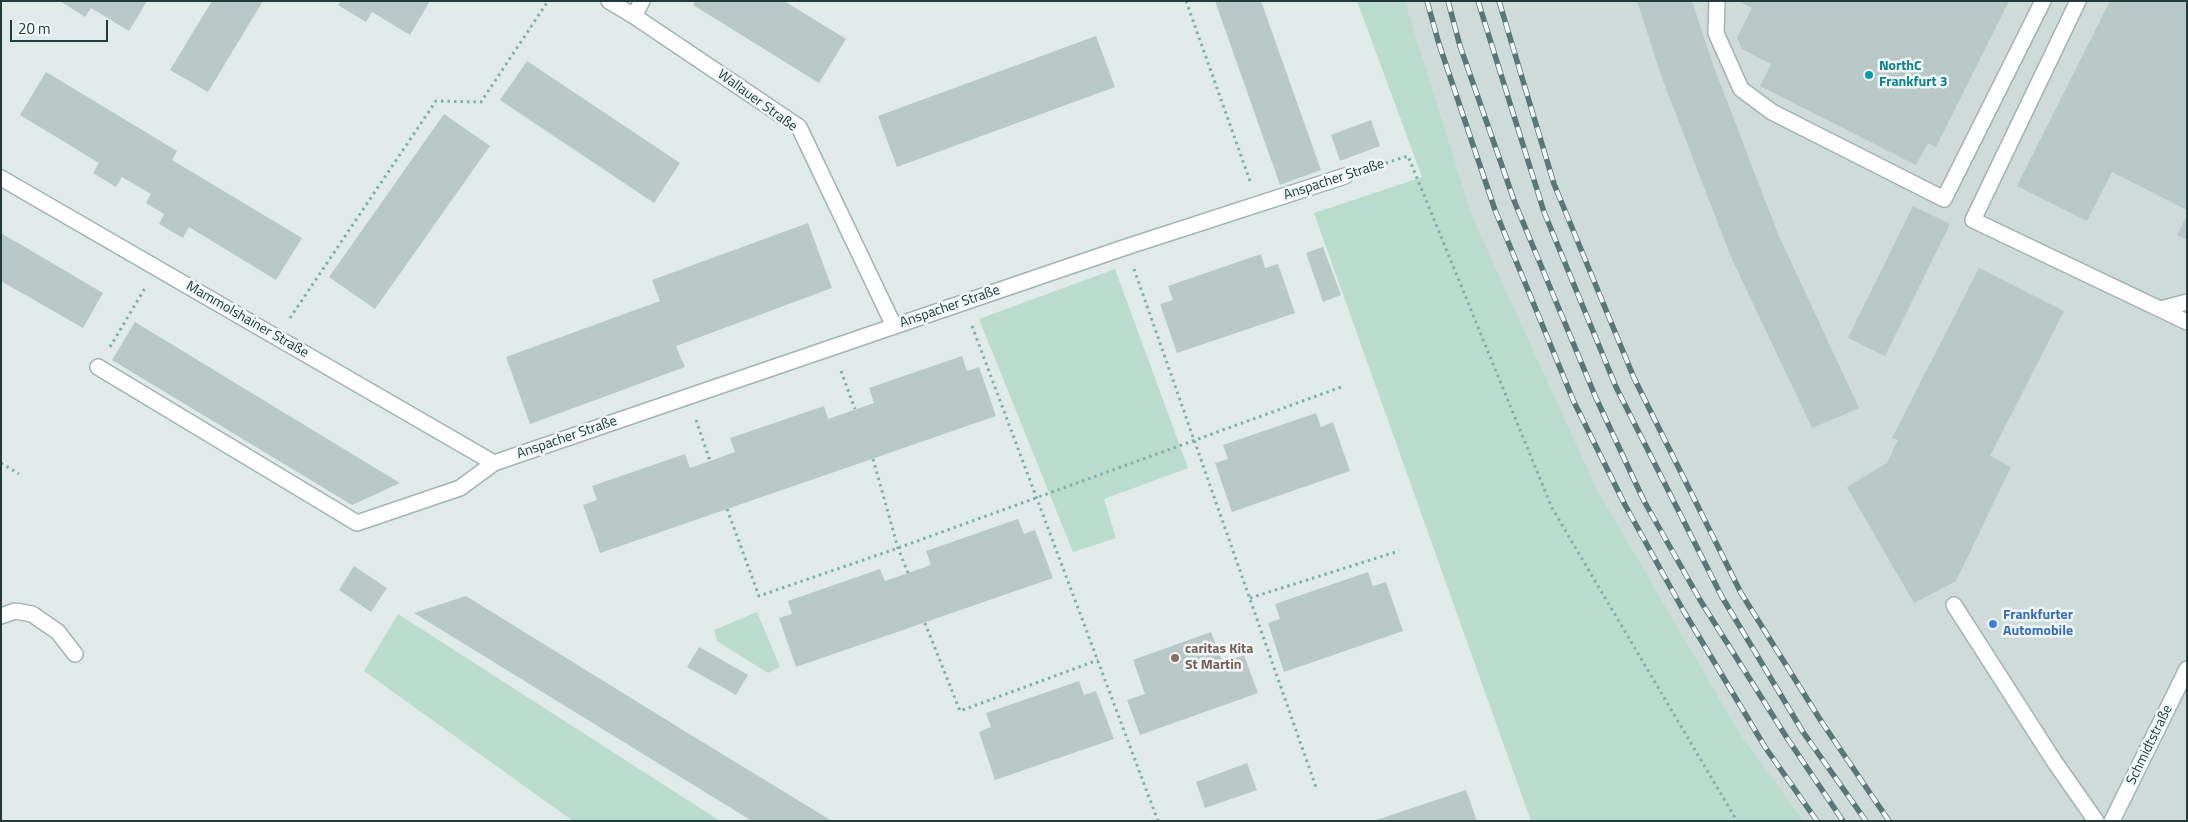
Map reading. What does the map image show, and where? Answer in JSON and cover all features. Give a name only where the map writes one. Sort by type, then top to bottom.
[{"type":"street","name":"Wallauer Straße","points":[[609,1],[798,127],[894,326]]},
{"type":"street","points":[[634,16],[642,1]]},
{"type":"street","points":[[1717,1],[1716,33],[1742,89],[1772,112],[1944,199],[2043,1]]},
{"type":"street","points":[[2078,1],[1973,220],[2187,322]]},
{"type":"street","name":"Anspacher Straße","points":[[98,367],[357,523],[460,488],[494,462],[1126,247],[1345,176]]},
{"type":"street","name":"Mammolshainer Straße","points":[[1,178],[494,462]]},
{"type":"street","points":[[2161,308],[2187,302]]},
{"type":"street","points":[[1954,605],[2054,761],[2096,821]]},
{"type":"street","points":[[1,616],[15,611],[32,614],[58,632],[75,654]]},
{"type":"street","name":"Schmidtstraße","points":[[2112,821],[2187,669]]},
{"type":"path","points":[[277,337],[436,102],[481,102],[548,1]]},
{"type":"path","points":[[1186,1],[1257,203]]},
{"type":"path","name":"Anspacher Straße","points":[[1345,176],[1408,156],[1552,508],[1737,821]]},
{"type":"path","points":[[1126,247],[1317,790]]},
{"type":"path","points":[[98,367],[158,268]]},
{"type":"path","points":[[963,302],[1158,821]]},
{"type":"path","points":[[833,346],[855,410]]},
{"type":"path","points":[[727,509],[759,596],[898,548],[1344,386]]},
{"type":"path","points":[[687,396],[710,461]]},
{"type":"path","points":[[872,459],[898,548],[908,574]]},
{"type":"path","points":[[1,463],[19,474]]},
{"type":"path","points":[[1250,598],[1399,551]]},
{"type":"path","points":[[925,623],[960,711],[1098,660]]},
{"type":"shaded area","points":[[1405,1],[2187,1],[2187,821],[1804,821],[1742,737],[1597,489],[1473,218]]},
{"type":"green space","points":[[1357,1],[1405,1],[1473,218],[1597,489],[1742,737],[1804,821],[1531,821],[1314,213],[1422,177]]},
{"type":"green space","points":[[1115,269],[1188,468],[1104,499],[1116,538],[1073,552],[979,319]]},
{"type":"green space","points":[[757,612],[780,667],[768,673],[717,641],[714,630]]},
{"type":"green space","points":[[398,614],[720,821],[573,821],[364,671]]},
{"type":"building","points":[[60,1],[147,1],[129,31],[91,8],[85,17]]},
{"type":"building","points":[[212,1],[263,1],[208,92],[170,70]]},
{"type":"building","points":[[341,1],[430,1],[410,35],[372,12],[366,22],[338,5]]},
{"type":"building","points":[[695,1],[784,1],[846,39],[819,83],[693,5]]},
{"type":"building","points":[[1215,1],[1261,1],[1321,170],[1280,185]]},
{"type":"building","points":[[1637,1],[1692,1],[1712,62],[1778,234],[1859,408],[1812,428],[1731,257],[1662,78]]},
{"type":"building","name":"NorthC Frankfurt 3","points":[[1738,1],[2009,1],[1936,147],[1928,143],[1916,165],[1760,86],[1771,64],[1742,49],[1737,38],[1752,8]]},
{"type":"building","points":[[2110,1],[2187,1],[2187,210],[2112,172],[2087,221],[2017,186]]},
{"type":"building","points":[[1096,36],[1115,87],[897,167],[878,116]]},
{"type":"building","points":[[527,61],[680,163],[654,203],[500,100]]},
{"type":"building","points":[[46,72],[177,151],[172,160],[302,238],[276,280],[189,227],[183,238],[159,224],[164,214],[146,203],[151,194],[122,177],[116,187],[93,173],[99,163],[20,115]]},
{"type":"building","points":[[444,114],[490,146],[375,309],[329,277]]},
{"type":"building","points":[[1371,120],[1380,146],[1340,161],[1331,135]]},
{"type":"building","points":[[1913,206],[1950,224],[1885,356],[1848,338]]},
{"type":"building","points":[[2187,215],[2187,240],[2177,235]]},
{"type":"building","points":[[808,223],[832,288],[676,346],[685,367],[530,424],[506,357],[660,301],[652,280]]},
{"type":"building","points":[[1,233],[103,293],[83,328],[1,281]]},
{"type":"building","points":[[1323,247],[1341,295],[1323,302],[1306,253]]},
{"type":"building","points":[[1261,254],[1265,268],[1278,264],[1295,313],[1177,353],[1160,304],[1173,300],[1168,286]]},
{"type":"building","points":[[1979,268],[2064,311],[1990,456],[2011,467],[1956,581],[1914,603],[1847,487],[1887,463],[1898,440],[1892,438]]},
{"type":"building","points":[[135,322],[400,483],[352,505],[112,360]]},
{"type":"building","points":[[962,356],[967,371],[979,367],[996,416],[600,553],[583,505],[597,500],[592,486],[685,454],[690,468],[710,461],[735,452],[730,438],[824,406],[828,419],[874,403],[869,388]]},
{"type":"building","points":[[1316,413],[1321,427],[1333,422],[1350,471],[1232,512],[1215,463],[1228,459],[1223,445]]},
{"type":"building","points":[[1018,519],[1024,534],[1035,530],[1053,578],[796,667],[779,618],[792,614],[788,601],[880,569],[885,581],[931,565],[926,551]]},
{"type":"building","points":[[354,566],[387,588],[371,612],[339,590]]},
{"type":"building","points":[[1368,572],[1373,586],[1386,582],[1403,631],[1284,672],[1268,623],[1280,619],[1275,604]]},
{"type":"building","points":[[466,596],[832,821],[752,821],[414,613]]},
{"type":"building","points":[[1211,632],[1223,663],[1244,655],[1258,693],[1140,735],[1127,700],[1145,694],[1133,660]]},
{"type":"building","points":[[699,647],[748,675],[736,695],[687,667]]},
{"type":"building","points":[[1079,681],[1084,695],[1096,691],[1114,739],[995,780],[979,732],[991,727],[986,713]]},
{"type":"building","points":[[1247,763],[1257,790],[1205,808],[1196,782]]},
{"type":"building","points":[[1466,790],[1477,821],[1376,821],[1376,820]]},
{"type":"railway","points":[[1427,1],[1439,44],[1495,210],[1574,402],[1625,505],[1683,610],[1765,747],[1817,821]]},
{"type":"railway","points":[[1448,1],[1460,46],[1515,203],[1596,398],[1644,501],[1700,600],[1787,738],[1843,821]]},
{"type":"railway","points":[[1478,1],[1544,212],[1616,387],[1722,597],[1803,732],[1866,821]]},
{"type":"railway","points":[[1499,1],[1554,184],[1634,378],[1741,593],[1821,721],[1889,821]]},
{"type":"place","name":"NorthC Frankfurt 3","points":[[1869,75]]},
{"type":"place","name":"Frankfurter Automobile","points":[[1993,624]]},
{"type":"place","name":"caritas Kita St Martin","points":[[1175,658]]}]
